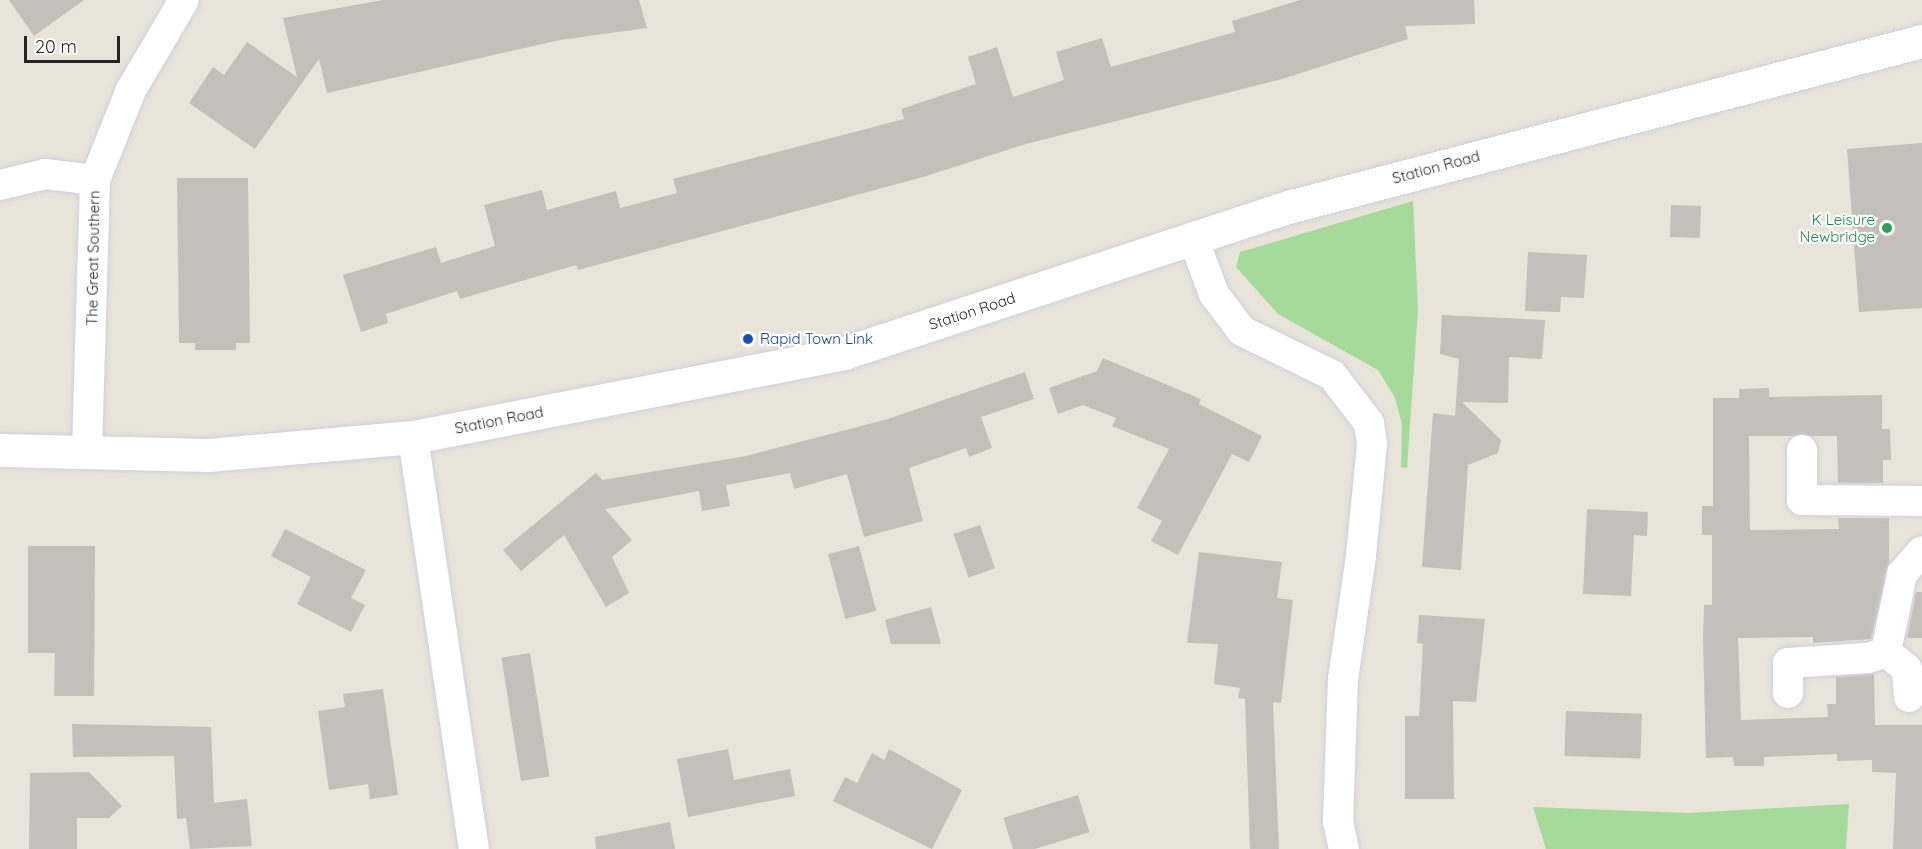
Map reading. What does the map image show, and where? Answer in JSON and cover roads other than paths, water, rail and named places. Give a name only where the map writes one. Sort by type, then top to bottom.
[{"type":"main road","name":"Station Road","points":[[0,450],[208,455],[413,437],[844,353],[1193,238],[1359,187],[1922,41]]},
{"type":"street","name":"The Great Southern","points":[[87,451],[95,180],[131,90],[174,3]]},
{"type":"street","points":[[0,186],[45,174],[95,180]]},
{"type":"street","points":[[1193,238],[1214,294],[1242,331],[1332,375],[1369,423],[1372,445],[1361,556],[1343,679],[1338,821],[1344,849]]},
{"type":"street","points":[[413,437],[474,849]]},
{"type":"street","points":[[1802,450],[1802,500],[1922,501]]},
{"type":"street","points":[[1886,652],[1902,574],[1922,551]]},
{"type":"street","points":[[1788,693],[1788,663],[1868,658],[1886,652]]},
{"type":"street","points":[[1886,652],[1907,669],[1909,697]]},
{"type":"place","name":"K Leisure Newbridge","points":[[1887,228]]},
{"type":"place","name":"Rapid Town Link","points":[[748,339]]}]
